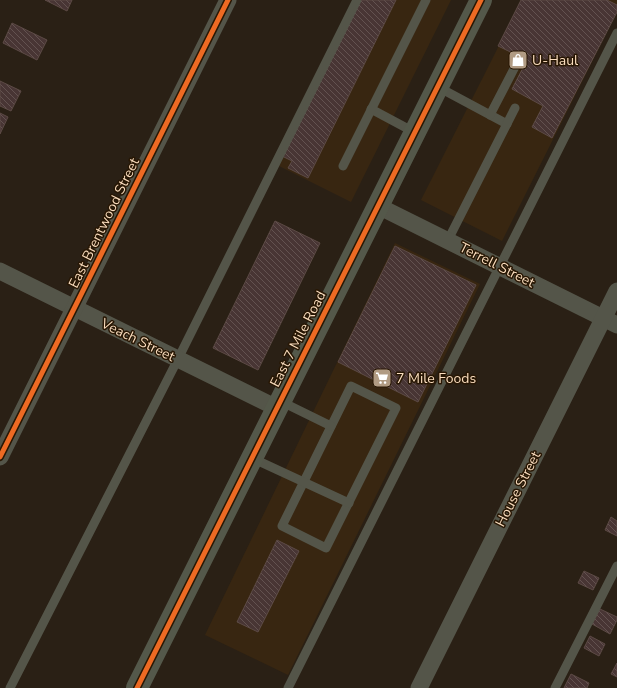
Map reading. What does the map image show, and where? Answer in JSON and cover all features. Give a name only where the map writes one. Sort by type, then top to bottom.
[{"type":"street","name":"East Brentwood Street","points":[[0,457],[228,0]]},
{"type":"street","name":"East 7 Mile Road","points":[[137,688],[480,0]]},
{"type":"street","name":"Terrell Street","points":[[378,206],[610,322]]},
{"type":"street","name":"Veach Street","points":[[0,271],[178,359],[278,405]]},
{"type":"street","name":"House Street","points":[[419,688],[610,322],[617,290]]},
{"type":"lane","points":[[10,688],[178,359],[357,0]]},
{"type":"lane","points":[[343,166],[426,0]]},
{"type":"lane","points":[[288,688],[617,34]]},
{"type":"lane","points":[[490,115],[518,61]]},
{"type":"lane","points":[[437,86],[507,124]]},
{"type":"lane","points":[[448,240],[515,108]]},
{"type":"lane","points":[[371,109],[414,132]]},
{"type":"lane","points":[[351,386],[396,408],[326,548],[282,526],[304,482],[351,386]]},
{"type":"lane","points":[[278,405],[331,426]]},
{"type":"lane","points":[[252,458],[348,503]]},
{"type":"lane","points":[[555,688],[617,566]]},
{"type":"shaded area","points":[[361,0],[451,0],[351,202],[279,166]]},
{"type":"shaded area","points":[[522,0],[617,0],[617,12],[502,241],[421,200]]},
{"type":"shaded area","points":[[395,243],[480,284],[288,675],[205,635]]},
{"type":"building","points":[[45,0],[72,0],[67,11]]},
{"type":"building","points":[[359,0],[396,0],[308,178],[288,168],[292,161],[282,156]]},
{"type":"building","points":[[521,0],[607,0],[617,5],[617,12],[552,138],[532,127],[543,106],[512,89],[527,60],[498,46]]},
{"type":"building","points":[[12,23],[47,40],[37,60],[3,43]]},
{"type":"building","points":[[0,81],[21,91],[11,111],[0,106]]},
{"type":"building","points":[[0,113],[8,117],[0,134]]},
{"type":"building","points":[[275,221],[320,243],[258,370],[213,348]]},
{"type":"building","points":[[395,246],[476,285],[418,402],[338,362]]},
{"type":"building","points":[[611,517],[617,521],[617,536],[605,530]]},
{"type":"building","points":[[277,540],[299,551],[258,632],[237,622]]},
{"type":"building","points":[[584,571],[599,578],[593,590],[578,583]]},
{"type":"building","points":[[600,609],[617,617],[610,634],[592,624]]},
{"type":"building","points":[[590,636],[605,644],[599,656],[584,648]]},
{"type":"building","points":[[617,663],[617,677],[611,674]]},
{"type":"building","points":[[571,674],[589,683],[587,688],[564,688]]},
{"type":"cycle path","points":[[0,457],[228,0]]},
{"type":"cycle path","points":[[137,688],[481,0]]},
{"type":"place","name":"U-Haul","points":[[518,60]]},
{"type":"place","name":"7 Mile Foods","points":[[382,378]]}]
